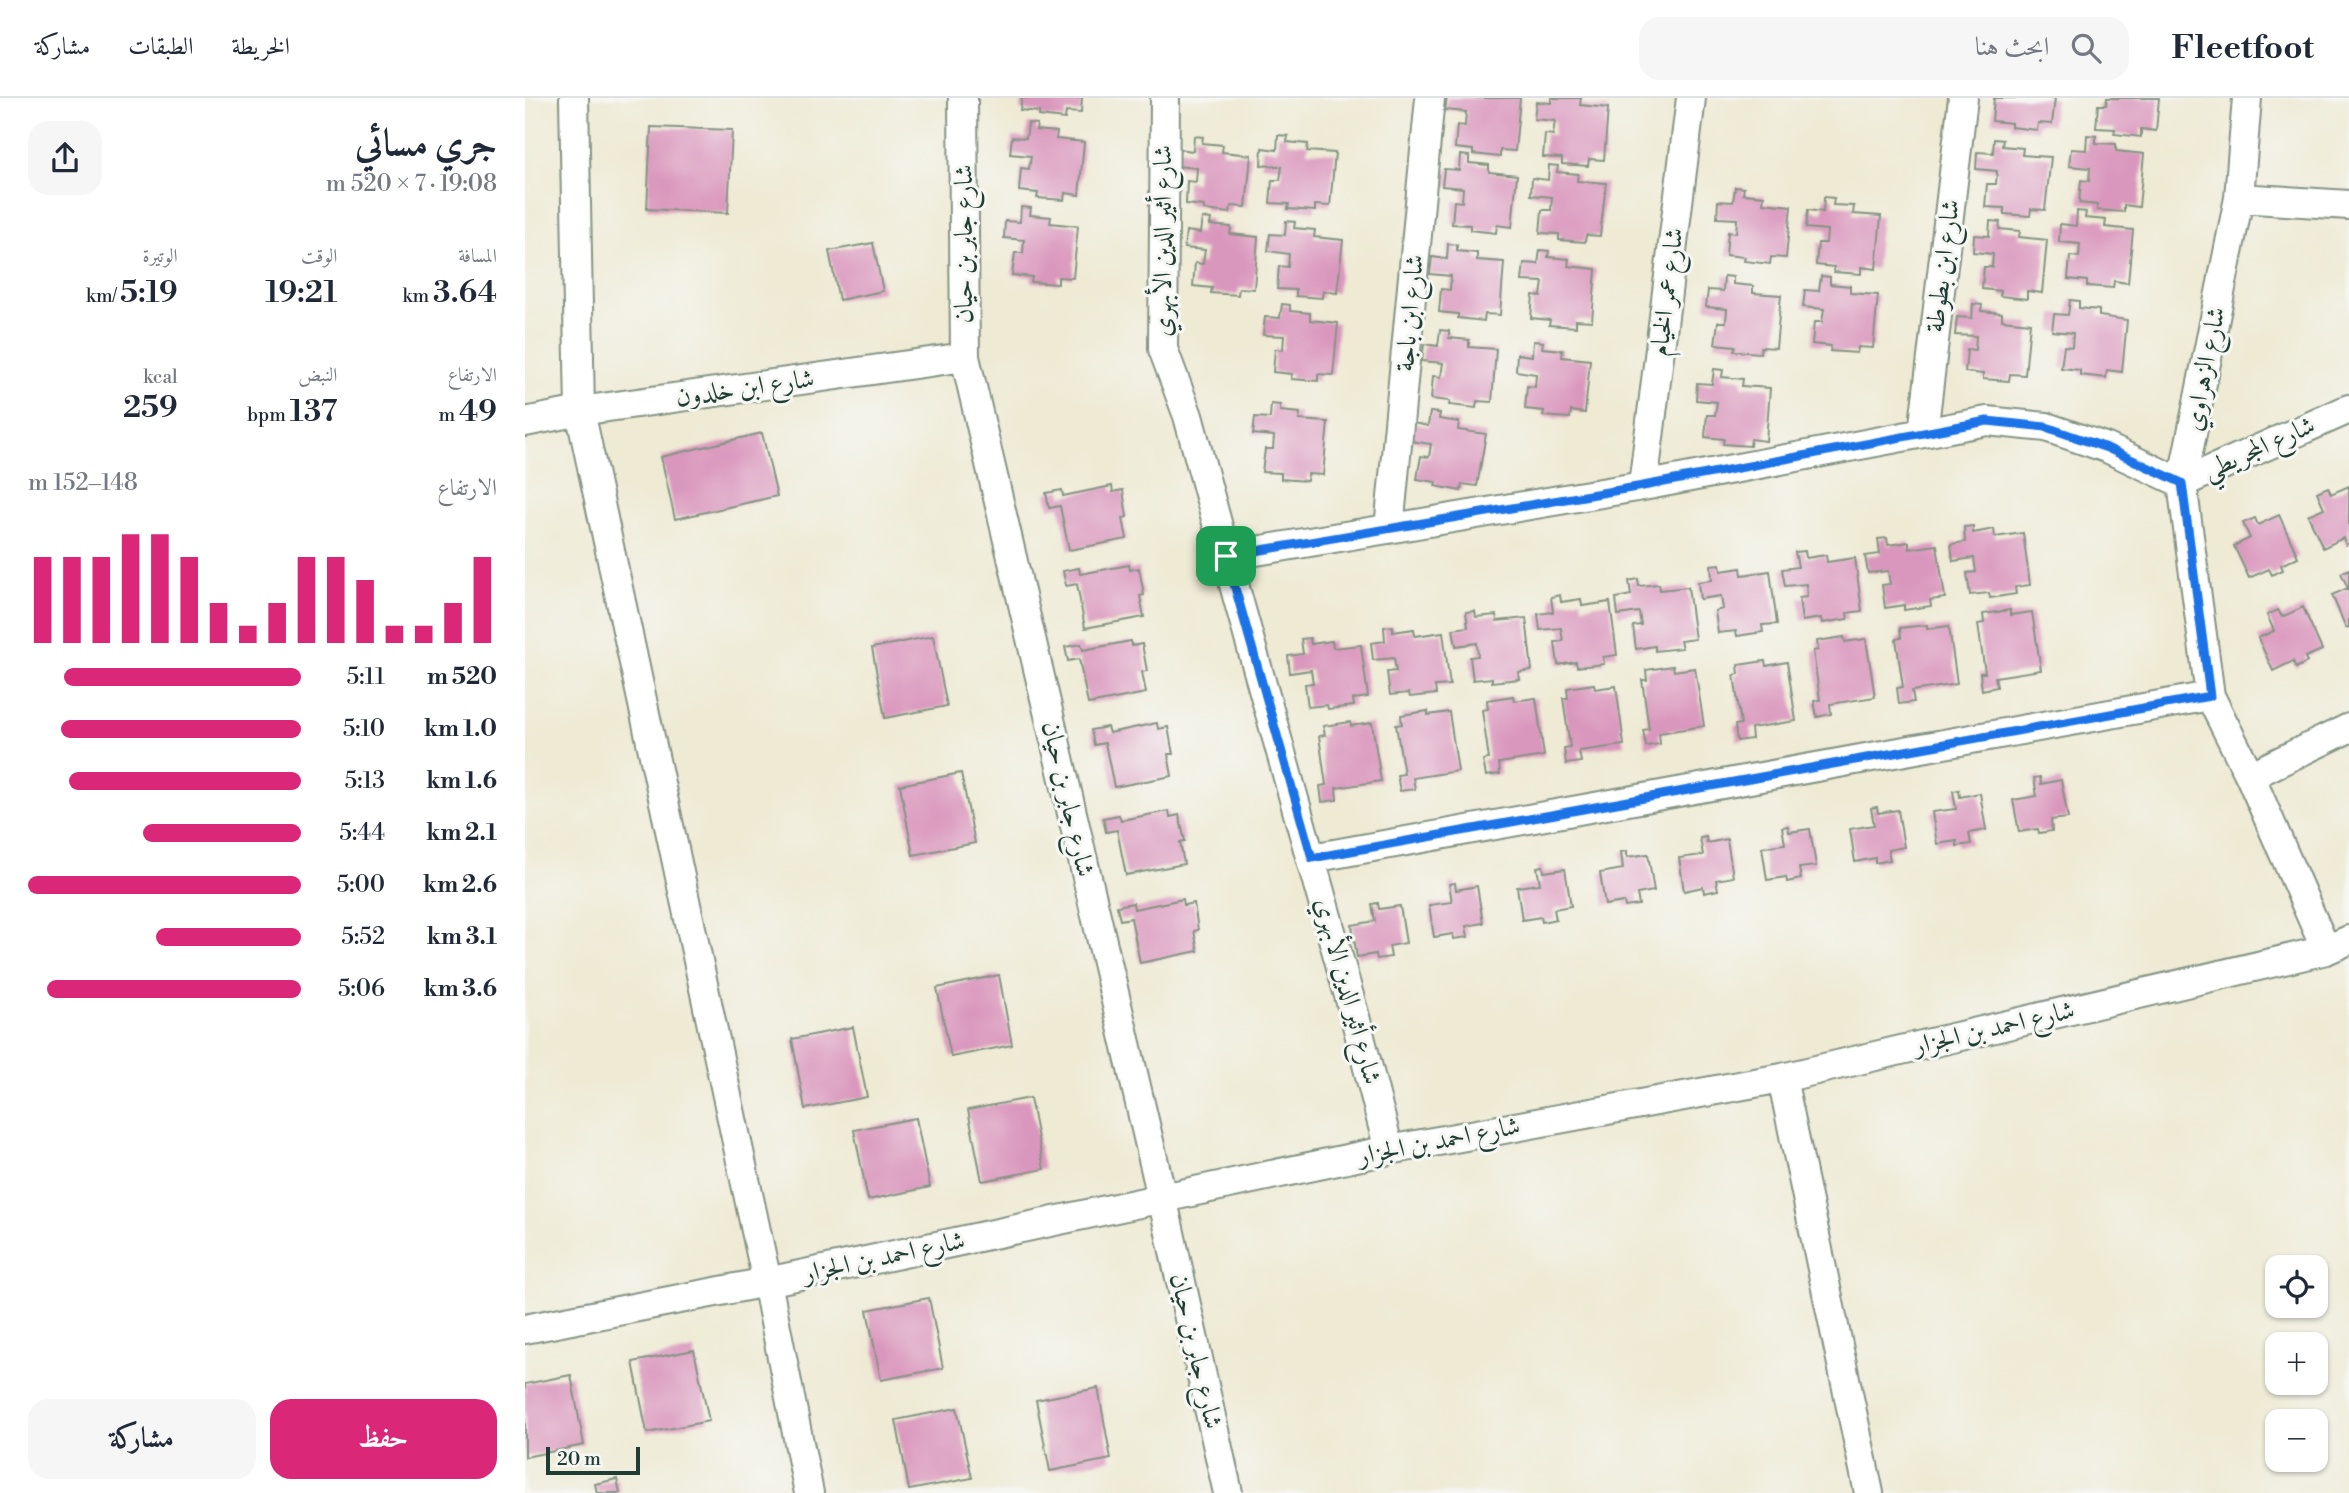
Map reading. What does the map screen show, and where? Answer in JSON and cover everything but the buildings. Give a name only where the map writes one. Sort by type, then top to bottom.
[{"type":"street","points":[[574,98],[580,411],[767,1282],[809,1493]]},
{"type":"street","name":"شارع جابر بن حيان","points":[[963,98],[965,358],[1162,1197],[1228,1493]]},
{"type":"street","name":"شارع أثير الدين الأبهري","points":[[1165,98],[1163,349],[1188,416],[1312,858],[1389,1150]]},
{"type":"street","name":"شارع ابن باجة","points":[[1389,529],[1430,98]]},
{"type":"street","name":"شارع عمر الخيام","points":[[1643,486],[1691,98]]},
{"type":"street","name":"شارع ابن بطوطة","points":[[1923,433],[1963,98]]},
{"type":"street","name":"شارع الزهراوي","points":[[2247,98],[2239,198],[2182,483],[2210,696],[2337,945]]},
{"type":"street","points":[[2239,198],[2349,205]]},
{"type":"street","name":"شارع ابن خلدون","points":[[525,422],[580,411],[965,358]]},
{"type":"street","name":"شارع المجريطي","points":[[1226,556],[1643,486],[1987,421],[2046,427],[2107,448],[2182,483],[2349,409]]},
{"type":"street","points":[[1312,858],[2210,696]]},
{"type":"street","points":[[2250,776],[2349,728]]},
{"type":"street","name":"شارع احمد بن الجزار","points":[[525,1329],[767,1282],[1389,1150],[1782,1078],[2337,945]]},
{"type":"street","points":[[1782,1078],[1869,1493]]},
{"type":"route","points":[[1987,421],[2046,427],[2107,448],[2182,483],[2210,696],[1312,858],[1226,556],[1643,486],[1987,421]]}]
